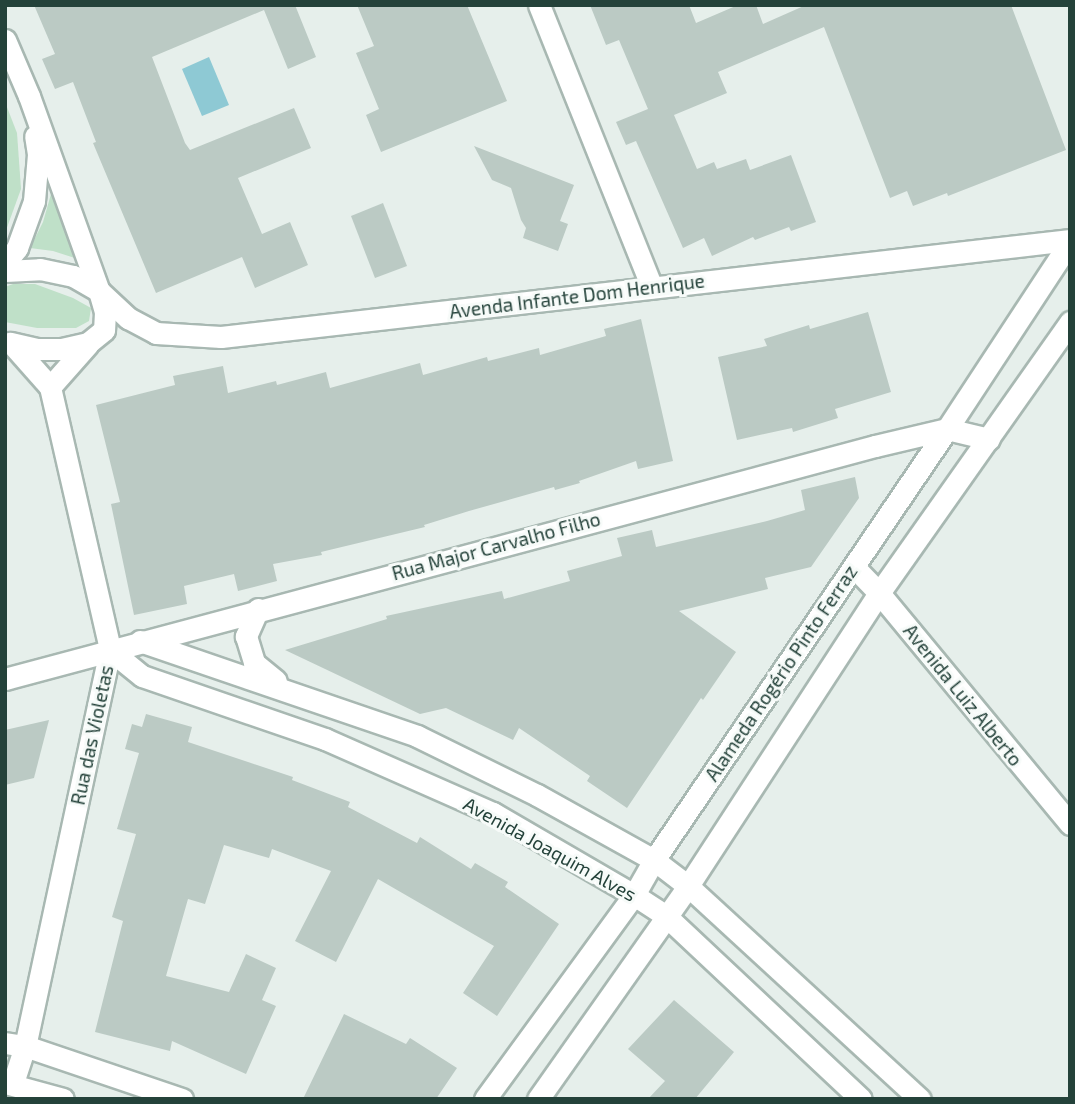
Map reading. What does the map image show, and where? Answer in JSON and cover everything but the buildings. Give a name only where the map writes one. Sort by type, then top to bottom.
[{"type":"street","points":[[539,5],[652,287]]},
{"type":"street","points":[[5,40],[29,96],[105,312],[104,330],[88,343],[50,387]]},
{"type":"street","points":[[5,263],[17,248],[34,201],[38,154],[29,96]]},
{"type":"street","name":"Avenda Infante Dom Henrique","points":[[99,291],[128,318],[156,333],[221,337],[1070,241]]},
{"type":"street","name":"Alameda Rogério Pinto Ferraz","points":[[485,1099],[634,895],[653,860],[947,429],[1070,241]]},
{"type":"street","points":[[5,271],[40,269],[72,276],[99,291]]},
{"type":"street","name":"Alameda Rogério Pinto Ferraz","points":[[538,1099],[688,886],[879,593],[1070,322]]},
{"type":"street","points":[[9,342],[37,349],[63,349],[88,343]]},
{"type":"street","name":"Rua das Violetas","points":[[9,342],[50,387],[110,650],[15,1044],[9,1083]]},
{"type":"street","name":"Rua Major Carvalho Filho","points":[[5,679],[258,609],[947,429],[989,439]]},
{"type":"street","name":"Avenida Luiz Alberto","points":[[854,567],[879,593],[1070,824]]},
{"type":"street","name":"Avenida Joaquim Alves","points":[[258,609],[246,636],[254,663],[286,689]]},
{"type":"street","name":"Avenida Joaquim Alves","points":[[140,641],[286,689],[416,736],[537,795],[653,860],[688,886],[920,1099]]},
{"type":"street","name":"Avenida Joaquim Alves","points":[[110,650],[142,676],[325,739],[493,813],[634,895],[666,916],[861,1099]]},
{"type":"street","points":[[15,1044],[181,1099]]},
{"type":"street","points":[[9,1083],[63,1099]]},
{"type":"green space","points":[[5,102],[17,133],[21,189],[5,233]]},
{"type":"green space","points":[[53,187],[81,260],[53,251],[30,248],[43,222]]},
{"type":"green space","points":[[13,284],[35,284],[73,298],[91,308],[89,321],[76,328],[37,328],[5,322],[5,287]]},
{"type":"water","points":[[209,57],[229,105],[202,116],[182,69]]}]
